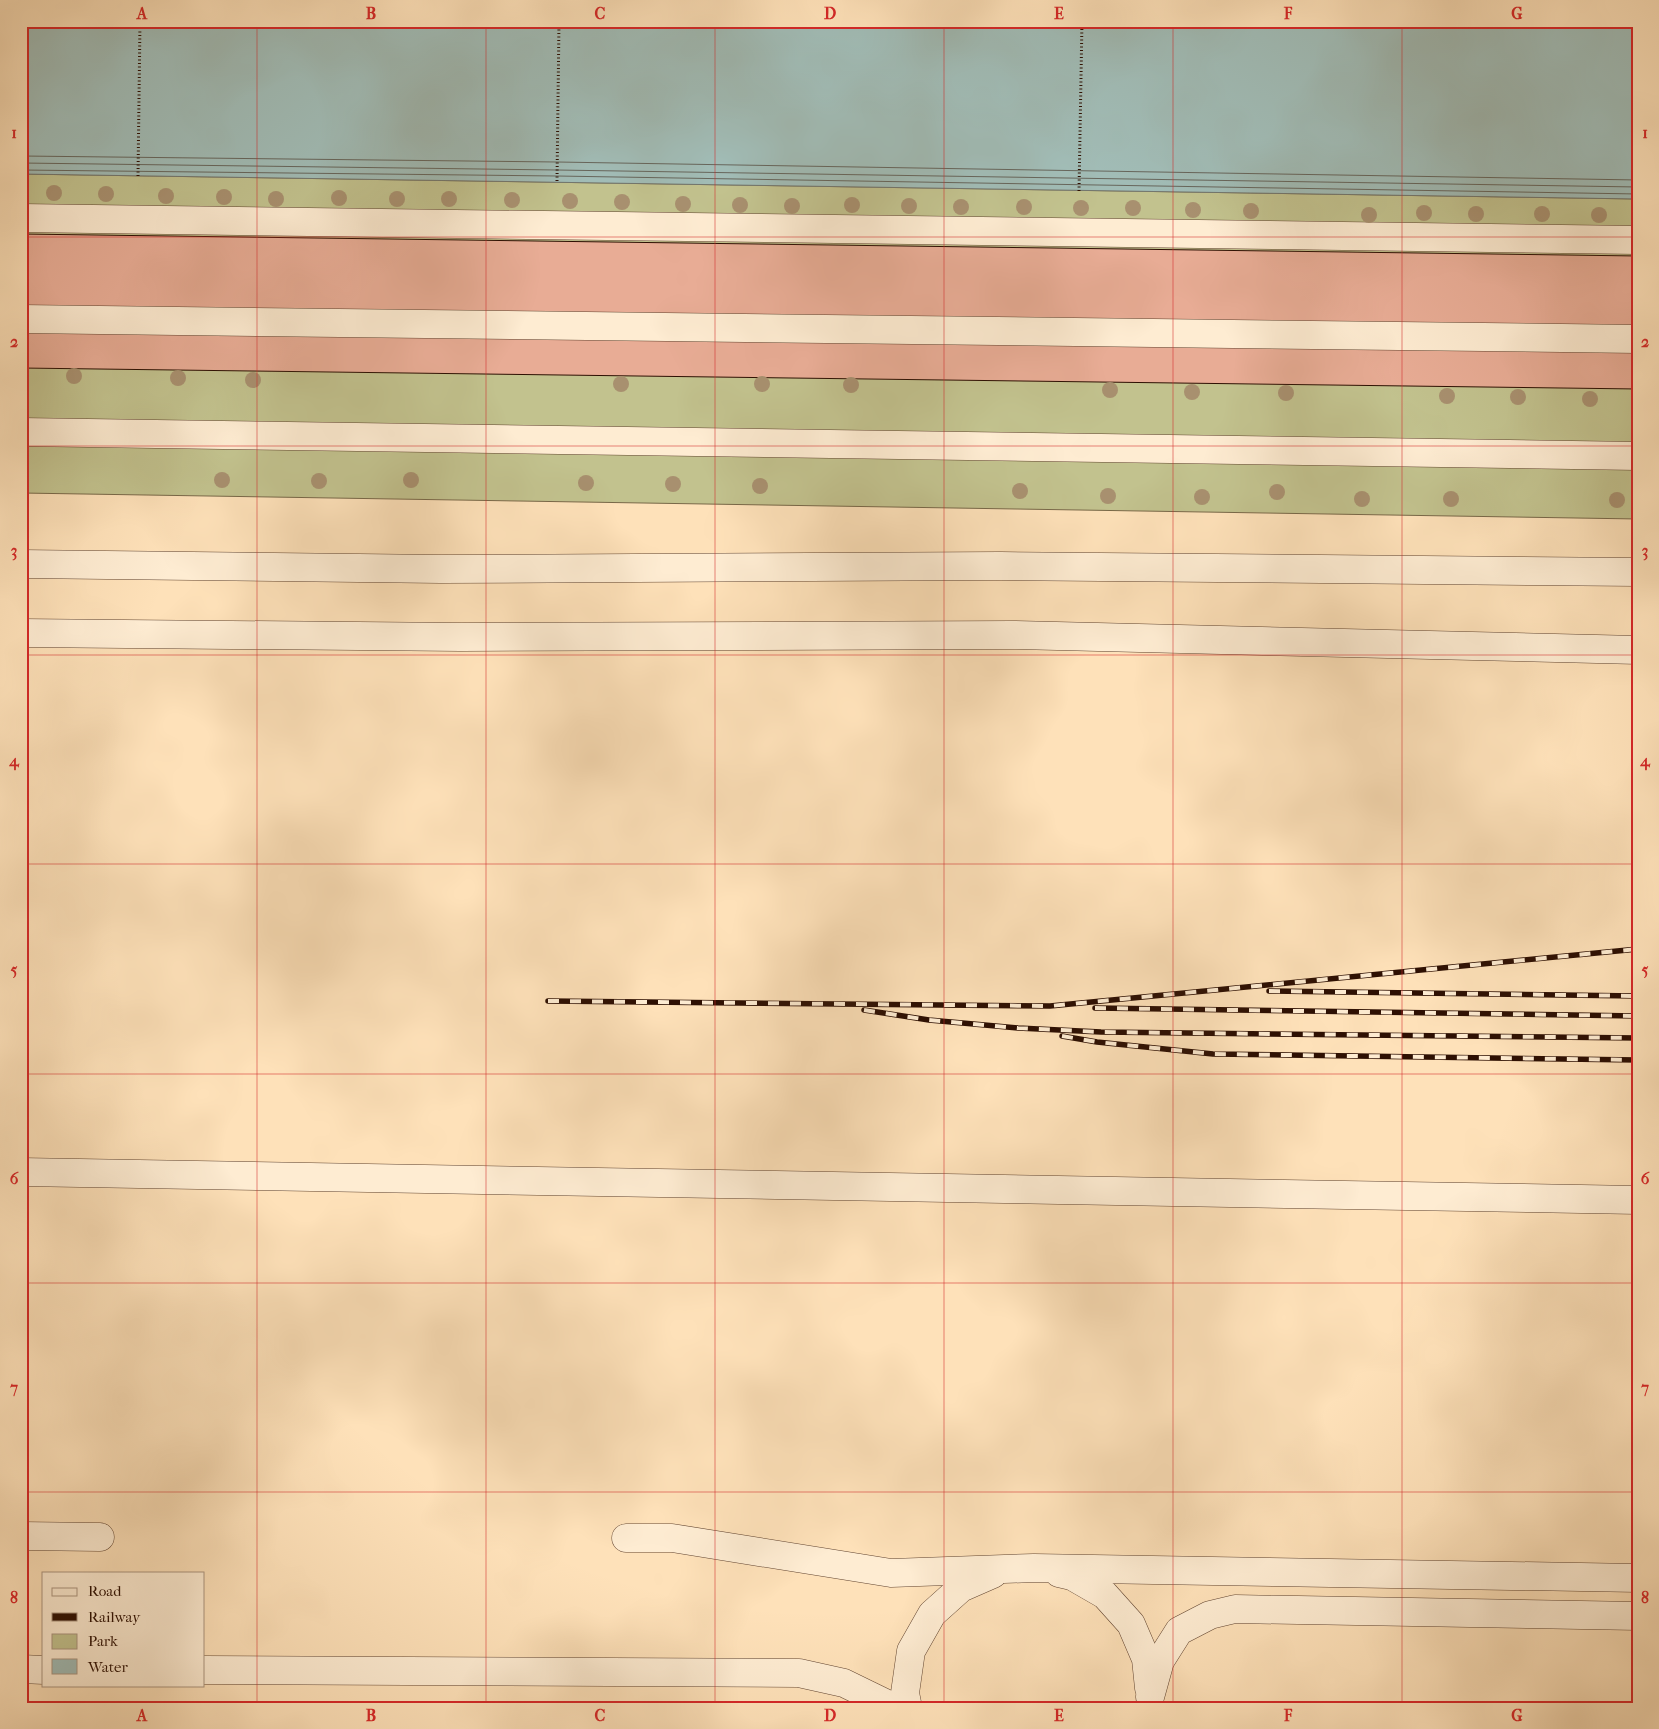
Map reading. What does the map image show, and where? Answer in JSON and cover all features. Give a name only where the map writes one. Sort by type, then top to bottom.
[{"type":"street","points":[[21,218],[1638,240]]},
{"type":"street","points":[[21,319],[1638,339]]},
{"type":"street","points":[[21,432],[1638,456]]},
{"type":"street","points":[[21,564],[441,569],[1001,566],[1638,572]]},
{"type":"street","points":[[21,632],[461,637],[1014,635],[1638,650]]},
{"type":"street","points":[[21,1172],[1638,1200]]},
{"type":"street","points":[[21,1536],[100,1537]]},
{"type":"street","points":[[626,1538],[672,1538],[891,1573],[1034,1568],[1638,1578]]},
{"type":"street","points":[[908,1708],[905,1693],[911,1651],[932,1614],[961,1588],[996,1572],[1034,1568],[1072,1576],[1105,1596],[1131,1624],[1146,1659],[1149,1702]]},
{"type":"street","points":[[1149,1702],[1160,1661],[1179,1631],[1210,1616],[1235,1609],[1638,1616]]},
{"type":"street","points":[[21,1670],[42,1670]]},
{"type":"street","points":[[205,1670],[799,1673],[844,1683],[885,1704],[889,1708]]},
{"type":"path","points":[[138,176],[140,21]]},
{"type":"path","points":[[556,181],[559,21]]},
{"type":"path","points":[[1079,191],[1082,21]]},
{"type":"green space","points":[[21,174],[1638,199],[1638,519],[21,493]]},
{"type":"water","points":[[21,21],[1638,21],[1638,199],[21,174]]},
{"type":"building","points":[[21,234],[1638,256],[1638,389],[21,368]]},
{"type":"railway","points":[[548,1001],[1050,1006],[1638,949]]},
{"type":"railway","points":[[1269,991],[1638,996]]},
{"type":"railway","points":[[1095,1008],[1638,1016]]},
{"type":"railway","points":[[864,1010],[929,1020],[1018,1028],[1101,1032],[1638,1038]]},
{"type":"railway","points":[[1062,1036],[1097,1042],[1213,1054],[1638,1060]]}]
